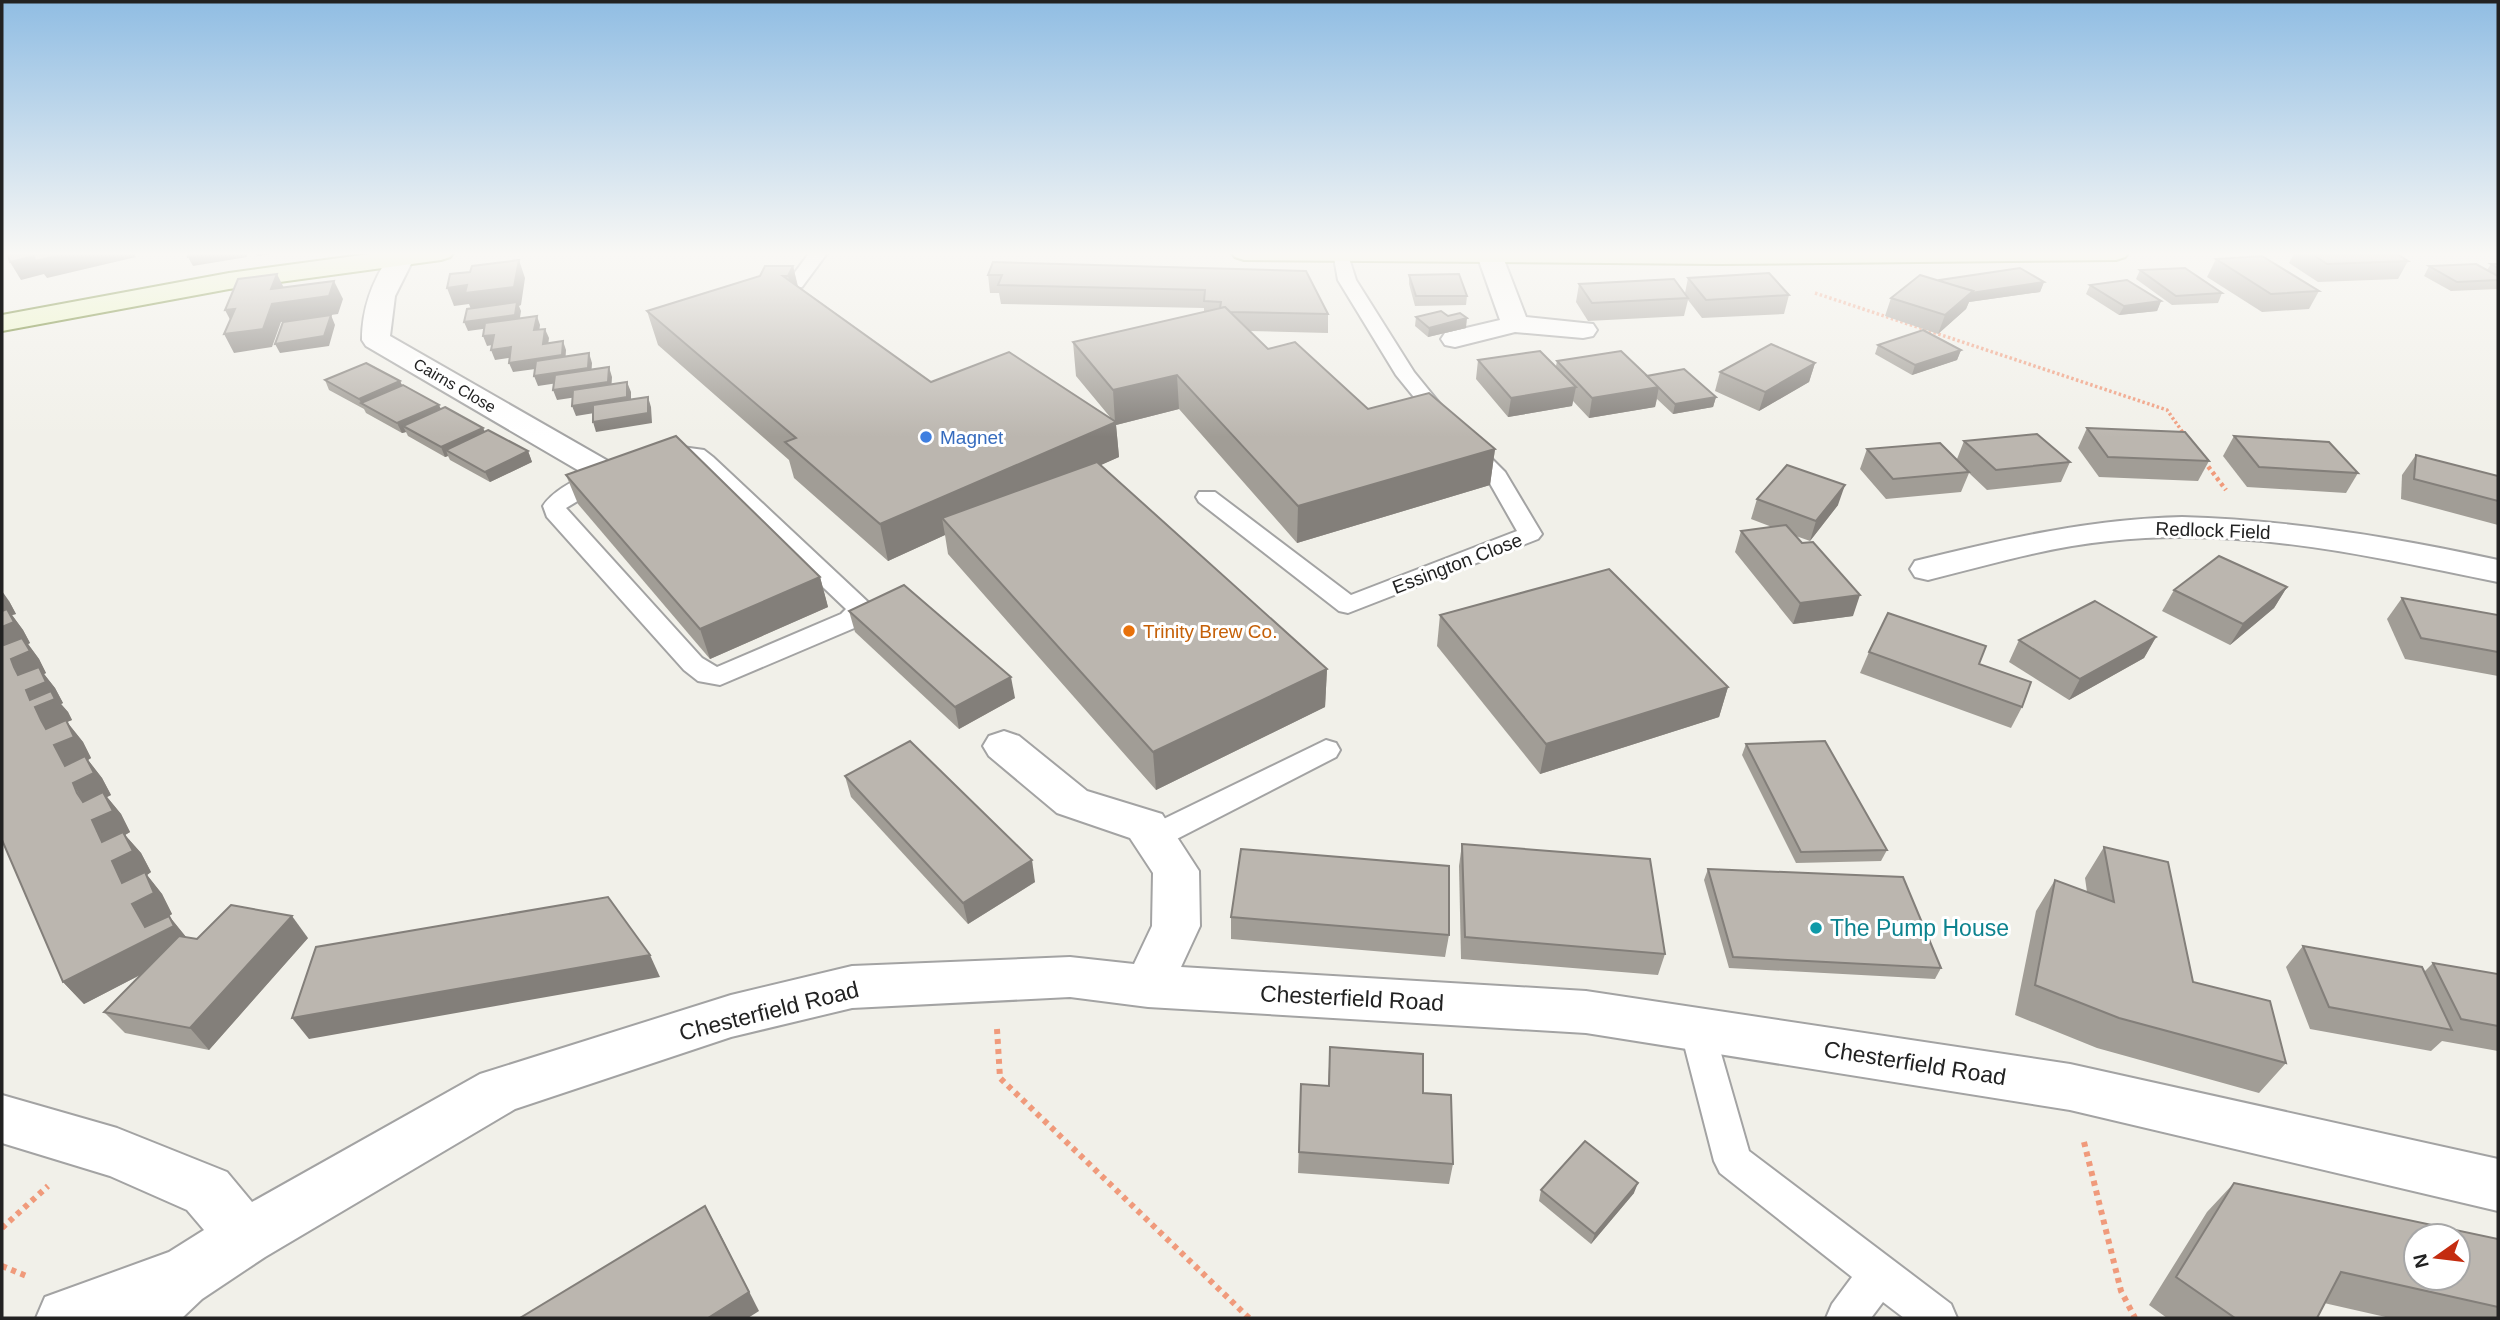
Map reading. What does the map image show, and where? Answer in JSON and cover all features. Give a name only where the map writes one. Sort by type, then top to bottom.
[{"type":"street","points":[[2,323],[53,314]]},
{"type":"street","name":"Cairns Close","points":[[378,314],[376,340],[611,476]]},
{"type":"street","points":[[1512,314],[1516,324]]},
{"type":"street","points":[[1455,339],[1516,324],[1583,330]]},
{"type":"street","name":"Redlock Field","points":[[1929,570],[2025,545],[2134,528],[2255,530],[2340,540],[2498,571]]},
{"type":"street","points":[[1004,746],[1072,802],[1146,827],[1176,871],[1176,926],[1148,986]]},
{"type":"street","name":"Chesterfield Road","points":[[139,1318],[181,1278],[245,1237],[499,1091],[731,1016],[852,987],[1070,977],[1148,986],[1586,1012],[2070,1087],[2498,1185]]},
{"type":"street","points":[[2,1119],[117,1153],[207,1191],[245,1237]]},
{"type":"street","name":"Chesterfield Road","points":[[66,1318],[181,1278]]},
{"type":"lane","name":"Essington Close","points":[[1207,497],[1348,605],[1530,534],[1497,477],[1446,424],[1406,375],[1368,314]]},
{"type":"lane","points":[[682,454],[696,455],[860,609],[850,620],[720,676],[707,676],[692,664],[555,512],[554,506],[561,499],[611,476],[682,454]]},
{"type":"lane","points":[[1153,837],[1326,750]]},
{"type":"lane","points":[[1697,1029],[1733,1161],[1937,1318]]},
{"type":"lane","points":[[1846,1318],[1880,1274]]},
{"type":"path","points":[[1878,314],[2167,410],[2191,443]]},
{"type":"path","points":[[2199,454],[2255,530]]},
{"type":"path","points":[[1000,1078],[1249,1318]]},
{"type":"path","points":[[2070,1087],[2121,1291],[2135,1318]]},
{"type":"building","points":[[233,314],[269,314],[263,329],[224,334]]},
{"type":"building","points":[[466,314],[515,314],[515,315],[464,322]]},
{"type":"building","name":"Magnet","points":[[650,314],[835,314],[931,382],[1009,352],[1116,422],[880,524],[785,442],[796,438]]},
{"type":"building","points":[[1196,314],[1232,314],[1268,349],[1295,342],[1368,409],[1429,393],[1495,449],[1298,506],[1177,375],[1113,390],[1073,342]]},
{"type":"building","points":[[1430,314],[1448,316],[1461,314],[1467,318],[1429,328],[1416,317]]},
{"type":"building","points":[[331,315],[324,336],[275,344],[283,322]]},
{"type":"building","points":[[537,316],[534,330],[545,329],[543,344],[563,341],[562,355],[509,363],[511,347],[491,350],[494,335],[483,336],[485,323]]},
{"type":"building","points":[[1923,330],[1961,350],[1915,365],[1878,345]]},
{"type":"building","points":[[1771,344],[1815,363],[1765,392],[1720,372]]},
{"type":"building","points":[[1540,351],[1576,387],[1511,398],[1478,360]]},
{"type":"building","points":[[1621,351],[1659,387],[1592,398],[1557,361]]},
{"type":"building","points":[[589,353],[588,368],[534,376],[536,361]]},
{"type":"building","points":[[366,363],[400,381],[359,399],[325,380]]},
{"type":"building","points":[[609,367],[608,382],[553,390],[555,375]]},
{"type":"building","points":[[1684,369],[1716,397],[1675,404],[1647,376]]},
{"type":"building","points":[[627,382],[627,397],[572,406],[573,390]]},
{"type":"building","points":[[403,385],[439,405],[397,423],[361,403]]},
{"type":"building","points":[[648,397],[648,413],[593,422],[593,405]]},
{"type":"building","points":[[445,407],[483,428],[441,447],[403,426]]},
{"type":"building","points":[[2087,428],[2185,432],[2209,461],[2108,457]]},
{"type":"building","points":[[488,430],[528,451],[485,472],[446,450]]},
{"type":"building","points":[[2037,434],[2070,462],[1996,470],[1964,441]]},
{"type":"building","points":[[676,436],[820,577],[700,629],[566,475]]},
{"type":"building","points":[[2234,436],[2329,442],[2358,473],[2259,467]]},
{"type":"building","points":[[1940,443],[1969,472],[1893,479],[1867,449]]},
{"type":"building","points":[[2416,455],[2498,476],[2498,501],[2414,479]]},
{"type":"building","name":"Trinity Brew Co.","points":[[1097,462],[1327,669],[1153,752],[942,518]]},
{"type":"building","points":[[1787,465],[1845,485],[1816,521],[1757,499]]},
{"type":"building","points":[[1786,525],[1802,543],[1813,542],[1860,595],[1800,603],[1741,531]]},
{"type":"building","points":[[2219,556],[2287,587],[2243,624],[2174,590]]},
{"type":"building","points":[[1609,569],[1728,687],[1546,744],[1440,615]]},
{"type":"building","points":[[904,585],[1011,677],[955,707],[849,611]]},
{"type":"building","points":[[2402,598],[2498,615],[2498,652],[2421,638]]},
{"type":"building","points":[[2095,601],[2156,637],[2080,679],[2019,640]]},
{"type":"building","points":[[7,609],[14,622],[2,627],[2,611]]},
{"type":"building","points":[[1888,613],[1986,646],[1979,664],[2031,682],[2022,707],[1869,652]]},
{"type":"building","points":[[22,638],[30,651],[11,659],[18,675],[39,667],[46,682],[26,690],[30,700],[51,691],[55,699],[35,707],[41,720],[46,729],[66,720],[74,737],[54,745],[65,766],[85,756],[94,773],[73,783],[77,793],[83,802],[103,792],[113,811],[92,820],[102,842],[123,832],[133,851],[112,861],[122,883],[145,872],[154,893],[132,904],[145,927],[169,916],[174,926],[63,982],[2,840],[2,641],[4,645]]},
{"type":"building","points":[[910,741],[1032,860],[963,903],[845,776]]},
{"type":"building","name":"The Pump House","points":[[1825,741],[1887,850],[1801,852],[1746,744]]},
{"type":"building","points":[[1462,844],[1650,859],[1665,954],[1465,937]]},
{"type":"building","points":[[2104,847],[2168,862],[2193,982],[2270,1001],[2286,1063],[2119,1018],[2035,985],[2055,880],[2114,902]]},
{"type":"building","points":[[1241,849],[1449,866],[1449,935],[1231,917]]},
{"type":"building","name":"The Pump House","points":[[1708,869],[1903,877],[1941,968],[1733,957]]},
{"type":"building","points":[[608,897],[650,955],[292,1018],[316,947]]},
{"type":"building","points":[[231,905],[292,916],[190,1028],[104,1012],[179,936],[197,939]]},
{"type":"building","points":[[2303,946],[2422,967],[2452,1030],[2329,1007]]},
{"type":"building","points":[[2433,963],[2498,974],[2498,1026],[2461,1019]]},
{"type":"building","points":[[1330,1047],[1423,1054],[1423,1093],[1451,1095],[1453,1164],[1299,1152],[1301,1084],[1329,1086]]},
{"type":"building","points":[[1585,1141],[1638,1183],[1595,1234],[1541,1190]]},
{"type":"building","points":[[2234,1183],[2418,1222],[2402,1222],[2402,1286],[2341,1272],[2317,1318],[2235,1318],[2176,1277]]},
{"type":"building","points":[[705,1206],[749,1292],[708,1318],[520,1318]]},
{"type":"building","points":[[2472,1233],[2498,1239],[2498,1307],[2431,1292],[2472,1292]]},
{"type":"place","name":"Magnet","points":[[926,437]]},
{"type":"place","name":"Trinity Brew Co.","points":[[1129,631]]},
{"type":"place","name":"The Pump House","points":[[1816,928]]}]
